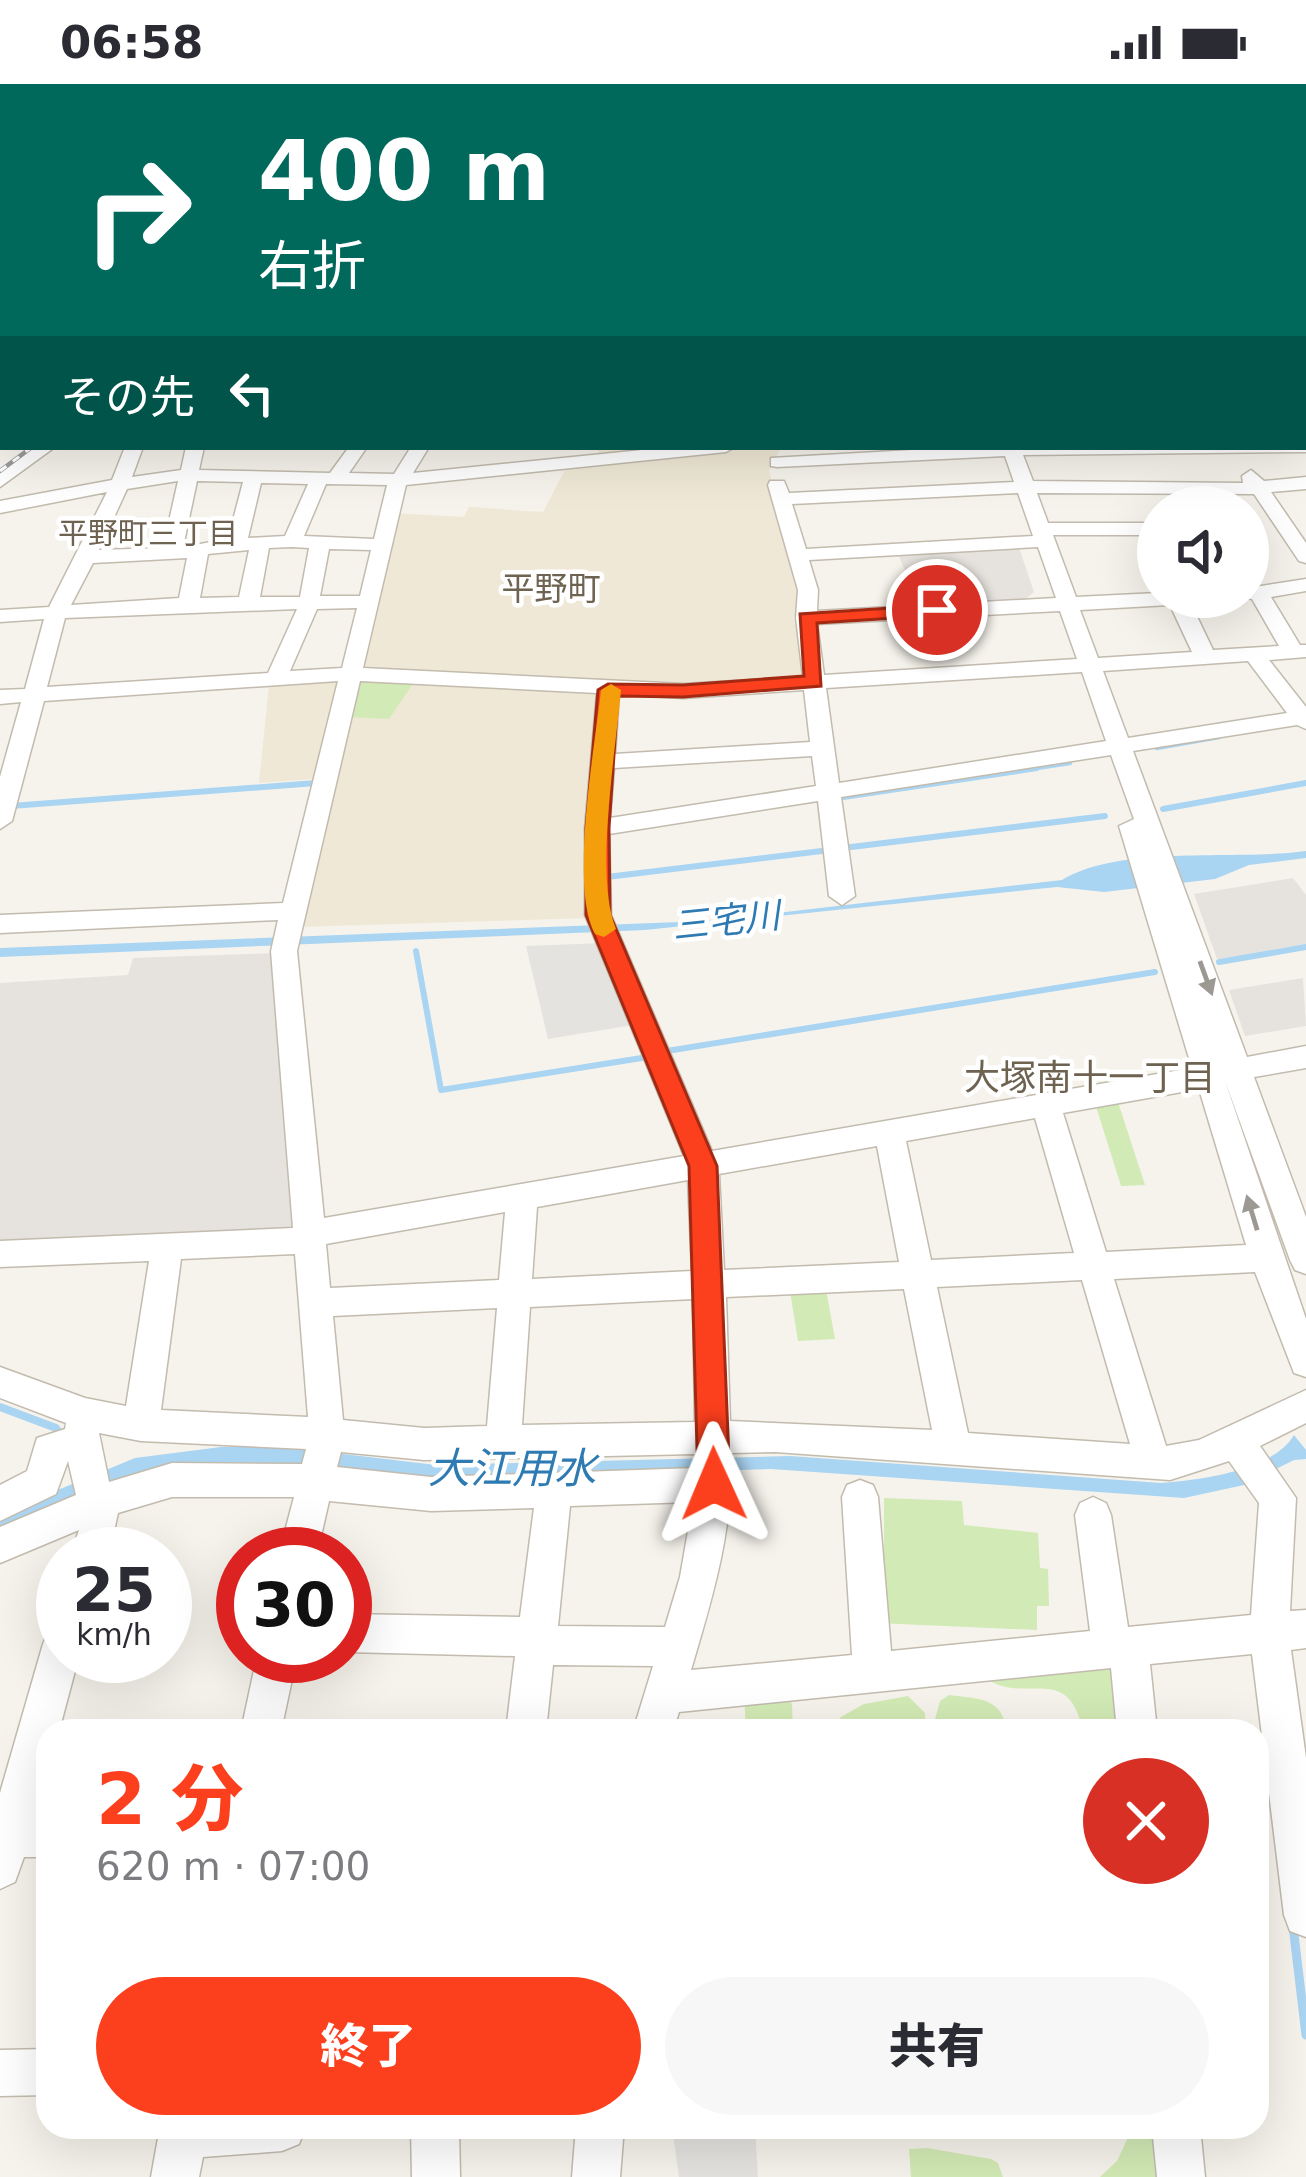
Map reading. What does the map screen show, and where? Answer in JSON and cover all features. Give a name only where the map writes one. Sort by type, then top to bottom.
[{"type":"street","points":[[0,482],[42,450]]},
{"type":"street","points":[[0,821],[56,613],[87,557],[133,450]]},
{"type":"street","points":[[172,553],[194,450]]},
{"type":"street","points":[[292,541],[328,478],[355,450]]},
{"type":"street","points":[[304,1527],[327,1435],[288,930],[381,544],[399,480],[418,450]]},
{"type":"street","points":[[542,450],[595,454]]},
{"type":"street","points":[[6,502],[230,467],[254,475],[285,469],[328,478],[399,480],[595,454],[670,450]]},
{"type":"street","points":[[842,896],[806,618],[808,590],[773,471],[781,454],[934,450]]},
{"type":"street","points":[[1012,450],[1119,749],[1161,889],[1225,1072],[1266,1258],[1306,1362]]},
{"type":"street","points":[[1117,450],[1137,501]]},
{"type":"street","points":[[1239,450],[1256,486]]},
{"type":"street","points":[[236,545],[254,475]]},
{"type":"street","points":[[1269,487],[1306,483]]},
{"type":"street","points":[[782,500],[1025,487],[1137,488]]},
{"type":"street","points":[[1269,513],[1306,557]]},
{"type":"street","points":[[1274,524],[1306,522]]},
{"type":"street","points":[[798,555],[1137,529]]},
{"type":"street","points":[[87,557],[292,541],[381,544]]},
{"type":"street","points":[[276,679],[310,602],[320,541]]},
{"type":"street","points":[[249,601],[260,543]]},
{"type":"street","points":[[188,604],[197,552]]},
{"type":"street","points":[[1269,591],[1306,585]]},
{"type":"street","points":[[806,618],[1137,600]]},
{"type":"street","points":[[0,616],[249,601],[366,602]]},
{"type":"street","points":[[1269,613],[1299,651]]},
{"type":"street","points":[[1186,618],[1204,656]]},
{"type":"street","points":[[0,698],[348,674],[683,691],[1299,651]]},
{"type":"street","points":[[597,828],[1305,719],[1254,655]]},
{"type":"street","points":[[608,690],[597,828],[604,928],[703,1166],[709,1285],[714,1462],[699,1577],[658,1712],[873,1672],[1287,1631]]},
{"type":"street","points":[[602,762],[823,748]]},
{"type":"street","points":[[0,924],[288,930]]},
{"type":"street","points":[[0,1254],[310,1237],[1306,1057]]},
{"type":"street","points":[[1225,1072],[1273,1163],[1306,1260]]},
{"type":"street","points":[[1046,1105],[1153,1462]]},
{"type":"street","points":[[889,1133],[952,1448]]},
{"type":"street","points":[[1273,1163],[1306,1162]]},
{"type":"street","points":[[503,1443],[522,1197]]},
{"type":"street","points":[[141,1425],[167,1246]]},
{"type":"street","points":[[315,1304],[1266,1258]]},
{"type":"street","points":[[0,1382],[82,1459],[100,1519],[98,1527]]},
{"type":"street","points":[[0,1504],[43,1482],[50,1450],[172,1480],[213,1476],[313,1481],[431,1494],[554,1490],[714,1462],[952,1448],[1153,1462],[1251,1461],[1306,1406]]},
{"type":"street","points":[[0,1545],[82,1459],[141,1425],[424,1444],[503,1443],[714,1462]]},
{"type":"street","points":[[1251,1461],[1278,1498],[1305,1901]]},
{"type":"street","points":[[527,1719],[554,1490]]},
{"type":"street","points":[[860,1497],[873,1672]]},
{"type":"street","points":[[1093,1516],[1135,1719]]},
{"type":"street","points":[[372,1635],[678,1647]]},
{"type":"street","points":[[19,1846],[11,1779],[48,1683]]},
{"type":"street","points":[[264,1719],[271,1683]]},
{"type":"street","points":[[0,2073],[36,2072]]},
{"type":"street","points":[[181,2146],[218,2139]]},
{"type":"street","points":[[435,2139],[436,2177]]},
{"type":"street","points":[[596,2177],[599,2139]]},
{"type":"street","points":[[1177,2139],[1180,2177]]},
{"type":"shaded area","points":[[598,450],[780,450],[769,471],[803,588],[802,613],[793,617],[797,633],[805,635],[804,679],[604,687],[591,918],[296,927],[329,778],[259,783],[269,684],[359,672],[394,513],[464,517],[469,507],[543,512],[567,466],[600,463]]},
{"type":"shaded area","points":[[1018,545],[1034,592],[1025,599],[921,608],[897,552]]},
{"type":"shaded area","points":[[1293,878],[1306,895],[1306,944],[1217,959],[1194,894]]},
{"type":"shaded area","points":[[603,943],[639,1024],[548,1039],[526,946]]},
{"type":"shaded area","points":[[278,953],[299,1231],[0,1247],[0,983],[128,975],[133,958]]},
{"type":"shaded area","points":[[1303,978],[1306,1026],[1245,1036],[1229,990]]},
{"type":"shaded area","points":[[674,2139],[756,2139],[758,2177],[679,2177]]},
{"type":"green space","points":[[353,680],[414,682],[389,719],[345,717]]},
{"type":"green space","points":[[1116,1096],[1145,1185],[1121,1186],[1094,1100]]},
{"type":"green space","points":[[825,1284],[835,1339],[798,1341],[789,1285]]},
{"type":"green space","points":[[884,1498],[962,1501],[964,1525],[1038,1533],[1040,1568],[1048,1569],[1049,1606],[1037,1606],[1037,1630],[877,1623],[884,1588]]},
{"type":"green space","points":[[1113,1658],[1125,1719],[1079,1719],[1067,1697],[1057,1691],[988,1680]]},
{"type":"green space","points":[[783,1691],[792,1704],[793,1719],[745,1719],[744,1695]]},
{"type":"green space","points":[[949,1695],[979,1699],[994,1706],[1004,1719],[935,1719],[940,1701]]},
{"type":"green space","points":[[908,1696],[925,1719],[839,1718],[864,1704]]},
{"type":"green space","points":[[1127,2139],[1165,2139],[1169,2177],[1100,2177],[1117,2161]]},
{"type":"green space","points":[[909,2149],[991,2159],[998,2163],[1003,2177],[911,2177]]},
{"type":"water","name":"三宅川","points":[[1306,851],[1306,858],[1249,865],[1215,879],[1104,892],[1057,887],[645,930],[0,957],[0,948],[707,921],[1062,880],[1087,869],[1147,858]]},
{"type":"water","points":[[1294,1435],[1306,1450],[1306,1459],[1294,1460],[1244,1485],[1184,1498],[771,1469],[435,1479],[274,1463],[200,1462],[115,1479],[0,1531],[0,1514],[135,1458],[221,1447],[276,1446],[436,1465],[790,1456],[1161,1483],[1253,1465],[1284,1447]]},
{"type":"waterway","points":[[1157,748],[1219,737]]},
{"type":"waterway","points":[[1017,771],[1070,763]]},
{"type":"waterway","points":[[1017,771],[1037,768]]},
{"type":"waterway","points":[[837,798],[1017,771]]},
{"type":"waterway","points":[[11,806],[316,783]]},
{"type":"waterway","points":[[1163,809],[1306,783]]},
{"type":"waterway","points":[[843,848],[1105,816]]},
{"type":"waterway","points":[[607,877],[830,850]]},
{"type":"waterway","points":[[1219,962],[1306,947]]},
{"type":"waterway","points":[[416,951],[441,1090],[648,1057]]},
{"type":"waterway","points":[[667,1051],[1155,972]]},
{"type":"waterway","name":"大江用水","points":[[0,1407],[56,1428],[61,1436]]},
{"type":"waterway","points":[[1293,1926],[1306,2035]]},
{"type":"railway","points":[[0,471],[28,450]]},
{"type":"slow traffic","points":[[604,929],[598,915],[597,828],[611,690]]},
{"type":"district","name":"平野町三丁目","points":[[148,534]]},
{"type":"district","name":"平野町","points":[[551,588]]},
{"type":"district","name":"大塚南十一丁目","points":[[1090,1077]]},
{"type":"route","points":[[714,1484],[703,1166],[598,915],[597,828],[608,690],[683,691],[814,681],[806,618],[937,610]]}]
